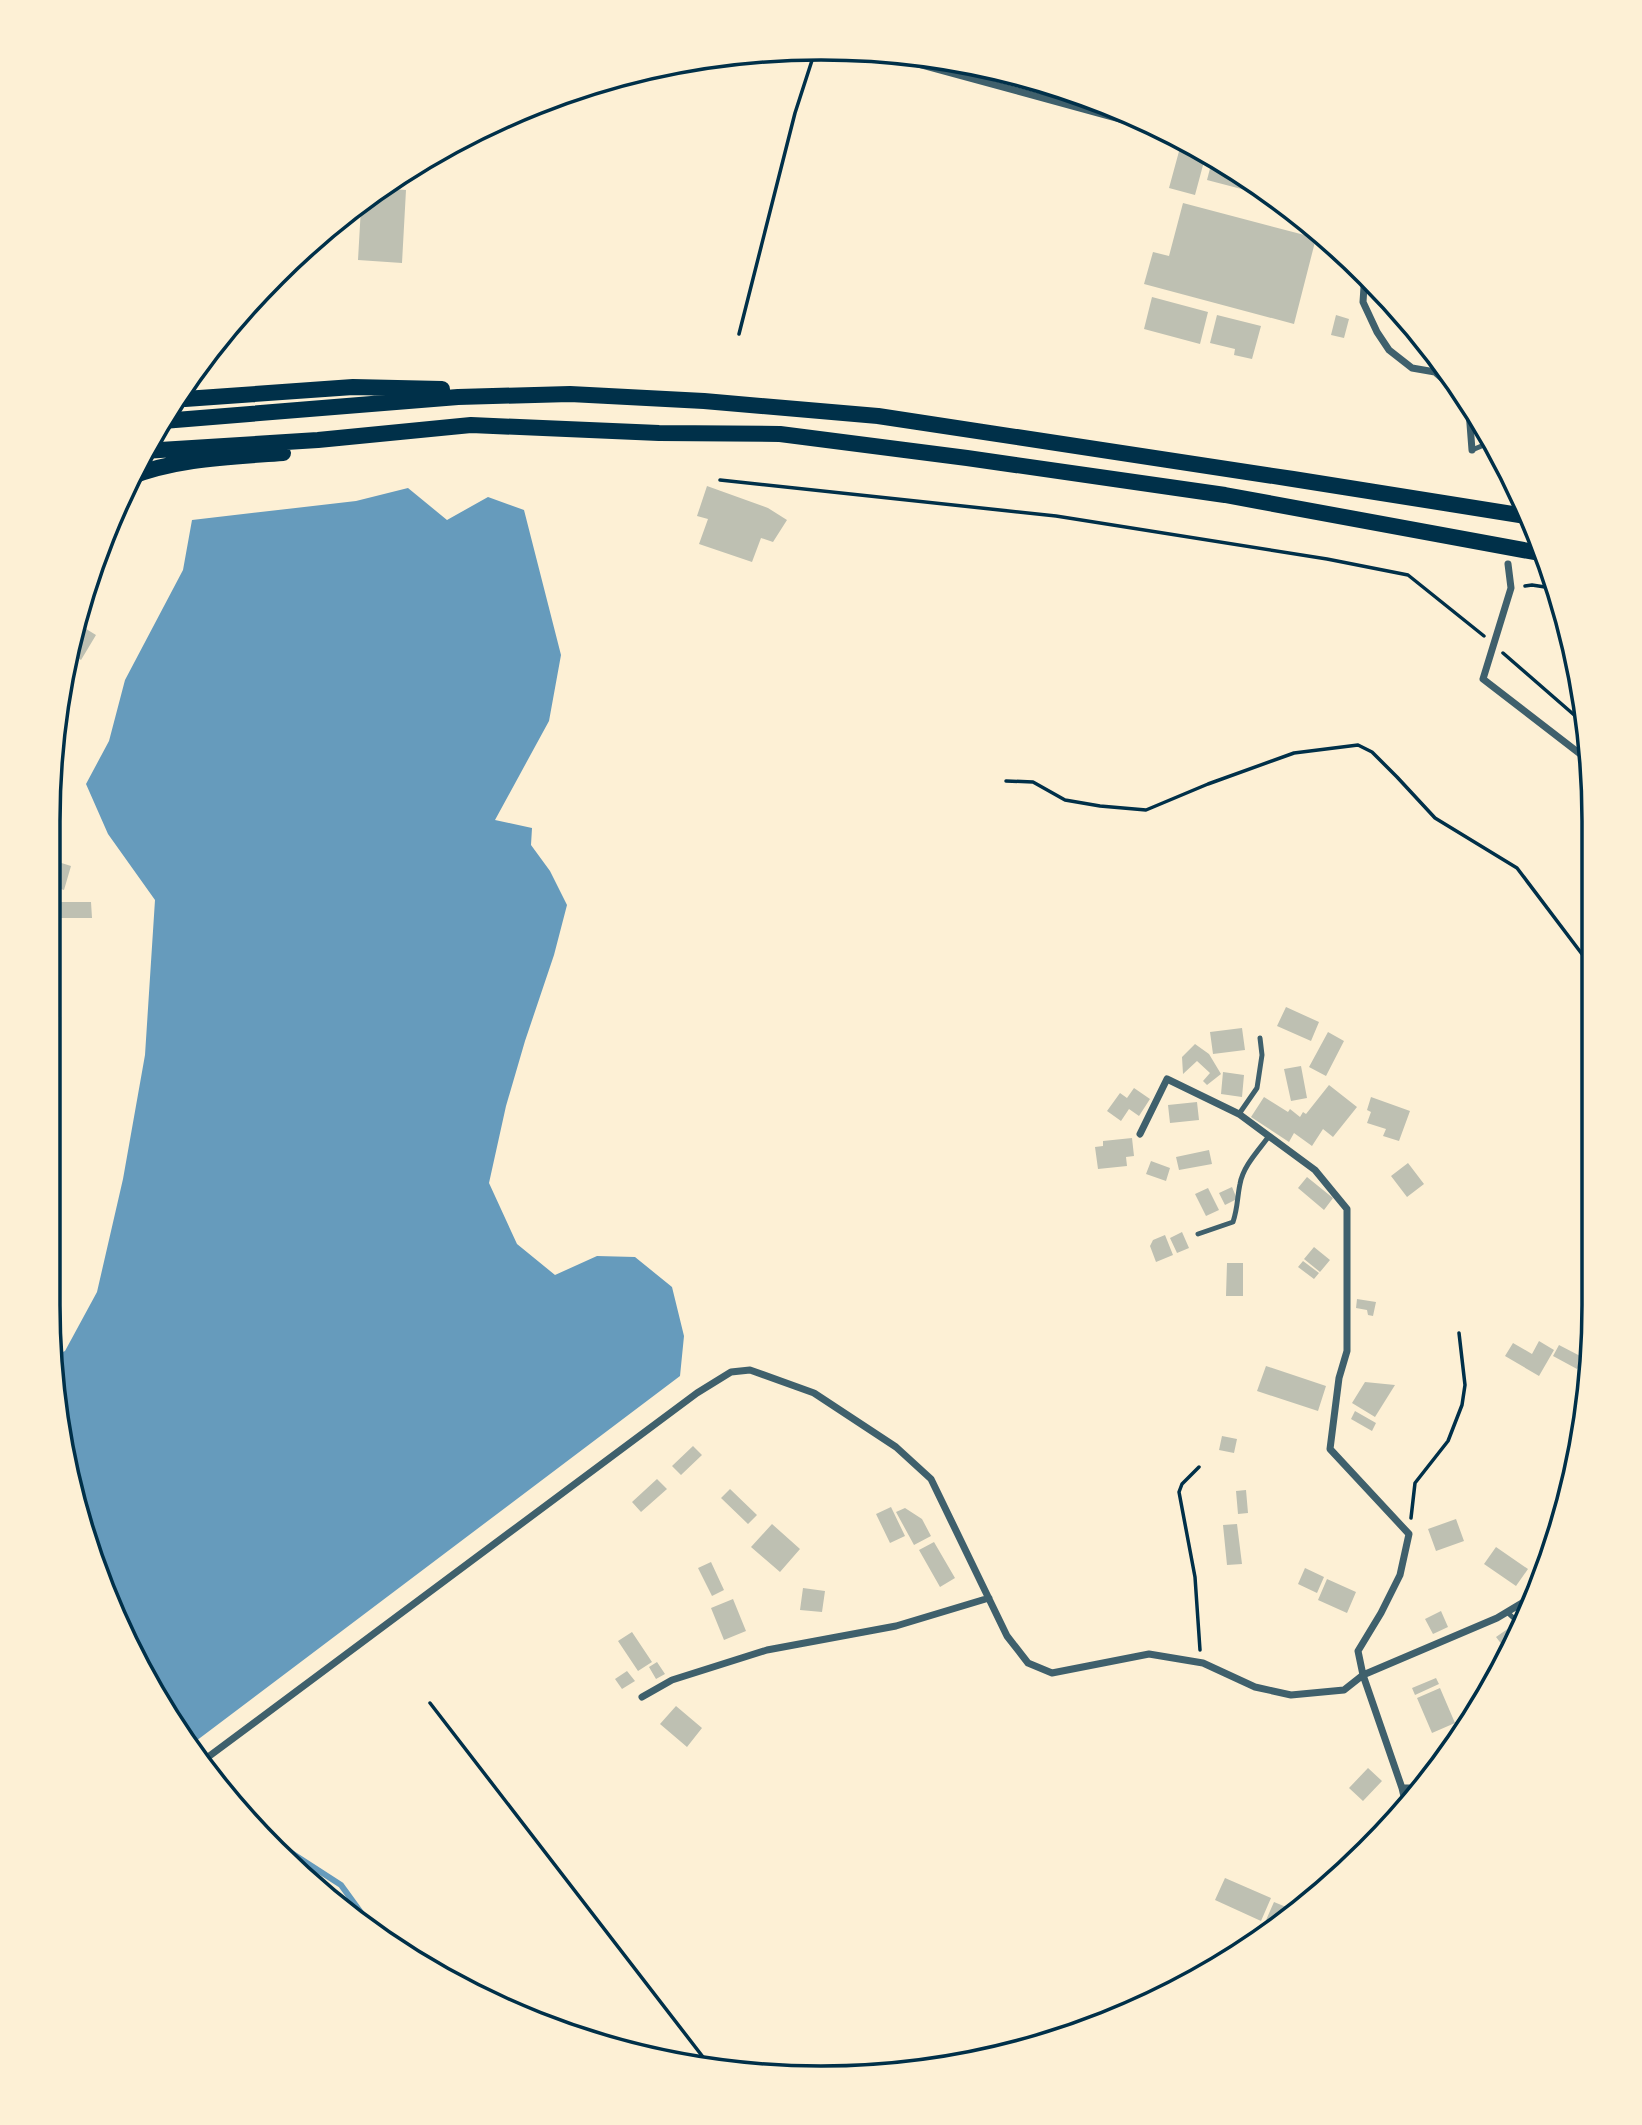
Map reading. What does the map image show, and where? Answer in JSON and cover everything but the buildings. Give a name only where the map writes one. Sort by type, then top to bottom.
[{"type":"main road","points":[[187,399],[353,387],[704,401],[878,416],[1518,515]]},
{"type":"main road","points":[[174,420],[458,397],[570,394]]},
{"type":"main road","points":[[156,451],[318,440],[471,425],[793,436],[1225,495],[1533,552]]},
{"type":"main road","points":[[145,471],[200,460],[410,440],[495,426]]},
{"type":"street","points":[[934,68],[1110,116]]},
{"type":"street","points":[[1364,288],[1363,302],[1389,350],[1412,368],[1435,372]]},
{"type":"street","points":[[1470,424],[1472,450]]},
{"type":"street","points":[[1508,564],[1511,588],[1483,679],[1579,753]]},
{"type":"street","points":[[1139,1134],[1167,1079],[1239,1114],[1315,1170],[1347,1209],[1347,1351],[1339,1378],[1330,1449],[1409,1534],[1399,1575],[1381,1613],[1358,1651],[1363,1675],[1403,1794]]},
{"type":"street","points":[[209,1756],[697,1393],[731,1372],[750,1370],[814,1393],[896,1447],[931,1479],[1007,1636],[1028,1664],[1052,1672],[1149,1654],[1200,1663],[1255,1687],[1292,1695],[1344,1690],[1363,1675],[1521,1604]]},
{"type":"street","points":[[642,1697],[672,1680],[766,1650],[897,1626],[989,1598]]},
{"type":"street","points":[[1402,1788],[1409,1788]]},
{"type":"lane","points":[[1472,450],[1483,446]]},
{"type":"lane","points":[[1239,1114],[1257,1088],[1262,1055],[1260,1038]]},
{"type":"lane","points":[[1198,1234],[1233,1222],[1240,1182],[1269,1136]]},
{"type":"lane","points":[[1507,1612],[1514,1619]]},
{"type":"path","points":[[739,334],[795,113],[812,60]]},
{"type":"path","points":[[720,480],[1056,516],[1327,559],[1408,575],[1494,644],[1575,715]]},
{"type":"path","points":[[1511,588],[1532,585],[1545,587]]},
{"type":"path","points":[[1006,781],[1033,782],[1065,800],[1146,810],[1294,753],[1358,745],[1372,752],[1435,818],[1517,868],[1582,954]]},
{"type":"path","points":[[1409,1534],[1415,1483],[1448,1441],[1462,1405],[1465,1385],[1459,1333]]},
{"type":"path","points":[[1199,1467],[1182,1484],[1179,1492],[1195,1577],[1200,1663]]},
{"type":"path","points":[[430,1703],[702,2056]]},
{"type":"water","points":[[408,488],[447,520],[488,497],[524,510],[561,655],[549,721],[495,820],[532,828],[531,845],[550,871],[567,905],[506,1106],[489,1183],[517,1244],[555,1275],[597,1256],[635,1257],[672,1287],[684,1336],[680,1376],[197,1740],[162,1685],[117,1595],[85,1501],[66,1403],[61,1353],[65,1351],[97,1292],[123,1179],[145,1055],[155,900],[108,834],[86,784],[109,741],[125,680],[183,570],[192,520],[356,501]]},
{"type":"waterway","points":[[300,1858],[341,1885],[358,1909]]}]
